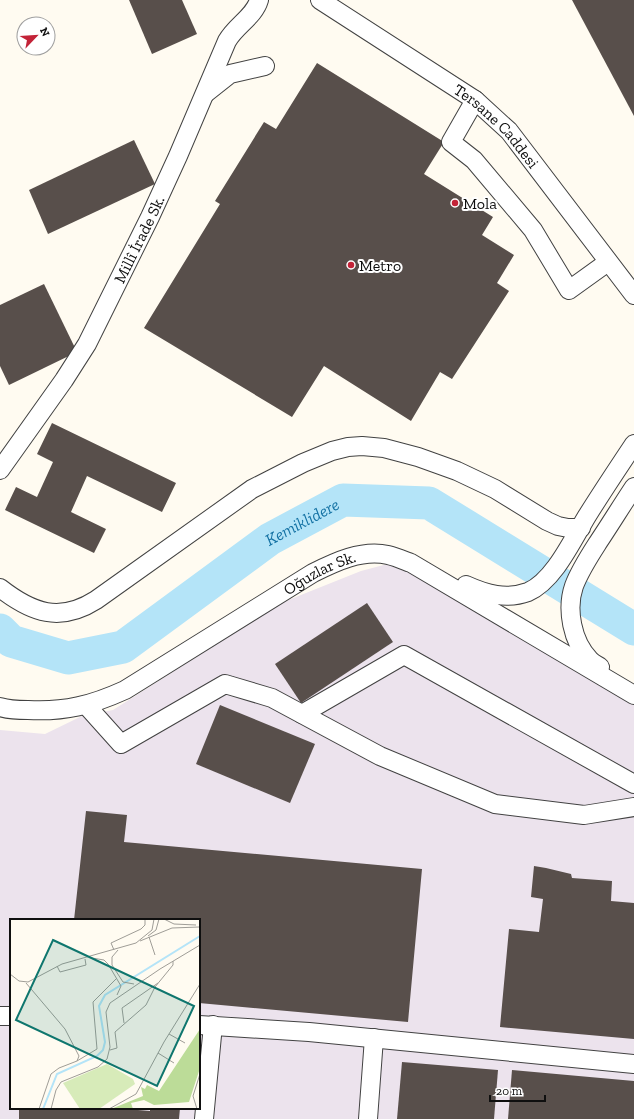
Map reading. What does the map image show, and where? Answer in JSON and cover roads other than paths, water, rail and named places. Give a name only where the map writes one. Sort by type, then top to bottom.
[{"type":"street","name":"Millî İrade Sk.","points":[[0,470],[68,375],[87,344],[150,217],[205,93],[220,55],[232,33],[254,10],[259,0]]},
{"type":"street","name":"Tersane Caddesi","points":[[320,0],[475,100],[509,131],[633,296]]},
{"type":"street","points":[[205,93],[230,74],[265,66]]},
{"type":"street","points":[[475,100],[451,142],[474,160],[533,230],[569,290],[608,262]]},
{"type":"street","points":[[411,563],[487,594],[498,596],[517,595],[528,592],[543,582],[551,573],[634,444]]},
{"type":"street","points":[[0,588],[20,603],[44,613],[66,613],[78,609],[96,600],[252,489],[303,463],[332,451],[348,447],[362,446],[384,448],[424,459],[457,471],[495,489],[547,521],[558,526],[568,528],[577,533]]},
{"type":"street","points":[[634,487],[591,553],[574,586],[570,605],[571,618],[577,640],[582,651],[590,660],[634,691]]},
{"type":"street","name":"Oğuzlar Sk.","points":[[0,707],[20,710],[49,711],[73,708],[110,697],[125,690],[295,583],[329,565],[344,559],[363,554],[375,553],[387,554],[411,563],[634,695]]},
{"type":"street","points":[[302,714],[404,655],[634,784]]},
{"type":"street","points":[[86,705],[121,744],[225,684],[272,698],[380,756],[495,804],[584,814],[634,807]]},
{"type":"street","points":[[204,1119],[206,1025],[309,1032],[634,1064]]},
{"type":"street","points":[[368,1119],[374,1038]]},
{"type":"waterway","name":"Kemiklidere","points":[[0,630],[11,641],[68,658],[123,647],[270,539],[343,500],[429,503],[634,629]]},
{"type":"place","name":"Mola","points":[[455,203]]},
{"type":"place","name":"Metro","points":[[351,265]]}]
